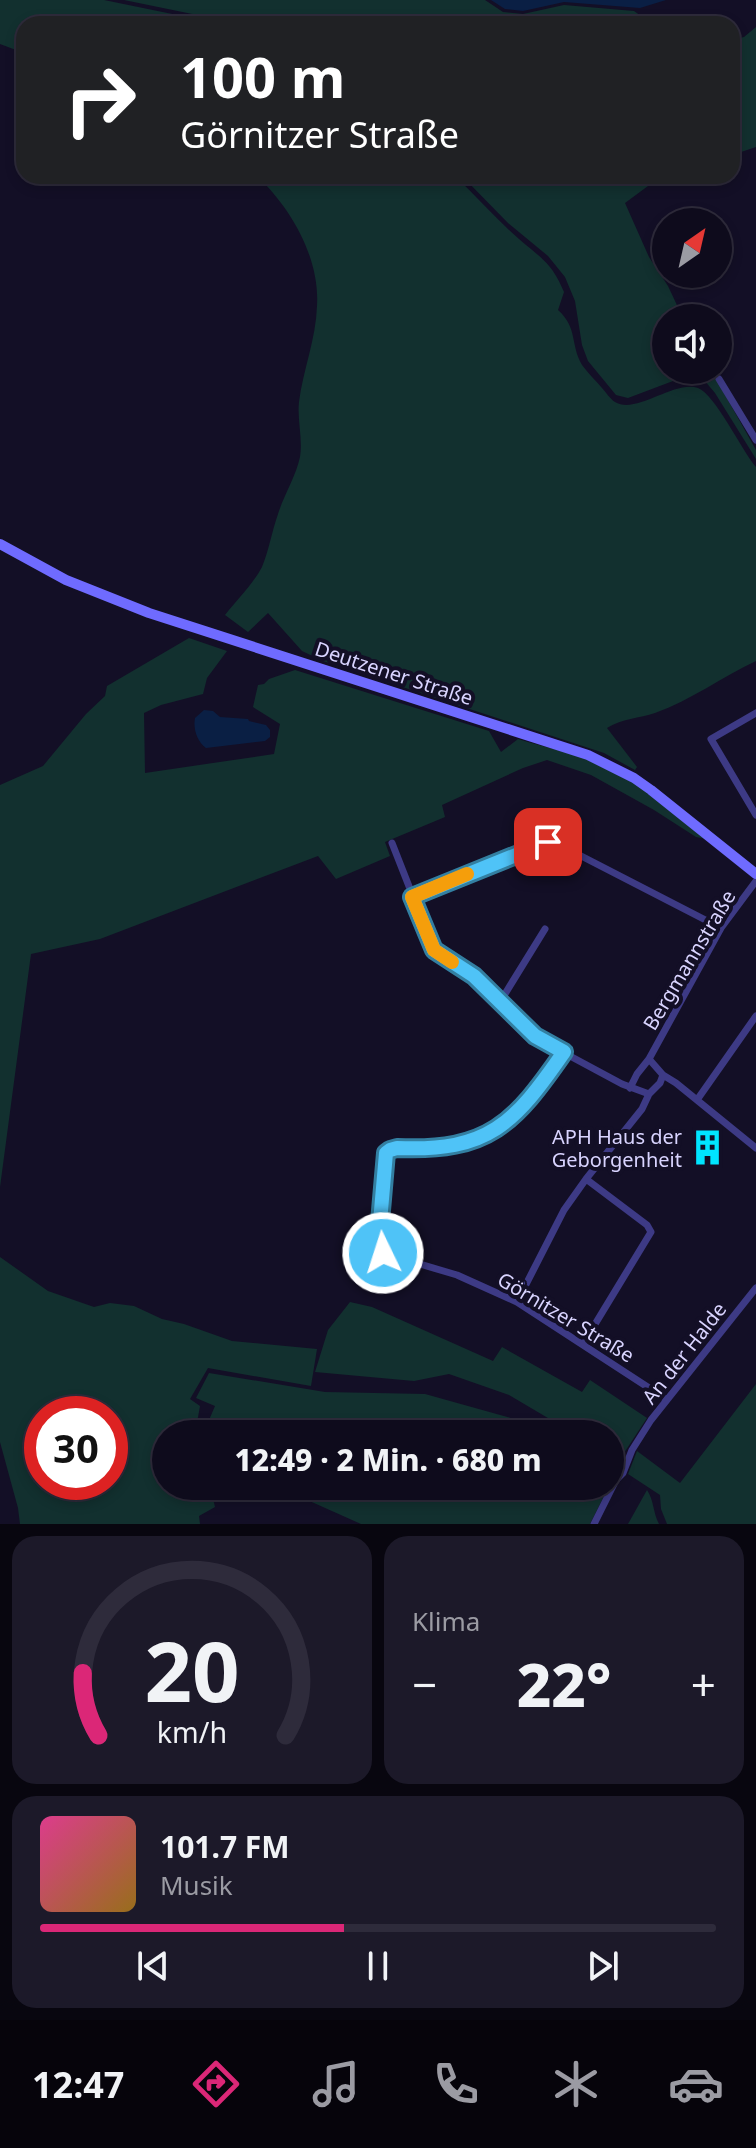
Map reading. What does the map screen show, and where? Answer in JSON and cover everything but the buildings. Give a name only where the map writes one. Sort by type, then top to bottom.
[{"type":"main road","name":"Deutzener Straße","points":[[0,544],[66,580],[149,613],[588,755],[626,773],[651,790],[756,874]]},
{"type":"street","points":[[722,384],[756,440]]},
{"type":"street","points":[[756,713],[711,739],[756,815]]},
{"type":"street","points":[[412,897],[541,844],[554,842],[721,928]]},
{"type":"street","points":[[392,843],[434,950],[474,976],[535,1036],[630,1088],[649,1094]]},
{"type":"street","name":"Bergmannstraße","points":[[754,1143],[663,1075],[649,1059],[721,928],[756,881]]},
{"type":"street","points":[[500,1002],[545,929]]},
{"type":"street","points":[[697,1100],[756,1016]]},
{"type":"street","name":"Görnitzer Straße","points":[[564,1052],[527,1104],[496,1130],[440,1149],[393,1149],[386,1153],[378,1245],[383,1253],[457,1275],[517,1302],[666,1399]]},
{"type":"street","points":[[630,1088],[649,1059]]},
{"type":"street","points":[[517,1302],[564,1210],[642,1109],[663,1075]]},
{"type":"street","points":[[583,1344],[651,1232],[647,1225],[586,1179]]},
{"type":"street","name":"An der Halde","points":[[594,1524],[640,1437],[666,1399],[756,1288]]},
{"type":"green space","points":[[0,0],[104,0],[182,16],[16,16],[16,50],[0,44]]},
{"type":"green space","points":[[124,0],[485,0],[503,12],[523,14],[564,5],[634,11],[641,16],[202,16]]},
{"type":"green space","points":[[756,27],[756,147],[740,152],[740,38]]},
{"type":"green space","points":[[264,184],[463,184],[555,274],[564,292],[558,310],[571,330],[578,357],[611,399],[624,405],[633,404],[678,389],[698,388],[720,411],[756,467],[756,661],[668,708],[607,728],[637,767],[635,770],[604,753],[323,661],[302,651],[268,613],[248,632],[225,615],[262,567],[298,464],[301,450],[299,402],[317,306],[314,270],[308,252],[292,219]]},
{"type":"green space","points":[[470,184],[653,184],[625,203],[652,262],[652,288],[669,288],[676,304],[652,304],[652,384],[665,384],[628,398],[616,395],[588,361],[582,345],[575,301],[565,277],[548,256],[508,223]]},
{"type":"green space","points":[[707,384],[719,384],[756,450],[756,459]]},
{"type":"green space","points":[[189,638],[227,651],[207,678],[203,694],[161,705],[144,713],[145,773],[274,754],[280,724],[253,707],[258,685],[295,670],[489,731],[501,752],[518,739],[596,762],[643,788],[706,839],[696,837],[591,775],[547,760],[442,805],[445,817],[385,842],[390,856],[336,879],[318,856],[100,939],[31,954],[0,1187],[0,785],[43,766],[105,696],[107,686]]},
{"type":"green space","points":[[0,1257],[48,1291],[94,1307],[110,1303],[134,1306],[162,1319],[232,1341],[317,1349],[311,1386],[208,1368],[190,1399],[200,1406],[198,1420],[152,1420],[152,1500],[213,1500],[215,1507],[199,1516],[200,1524],[20,1524],[0,1442]]},
{"type":"green space","points":[[350,1302],[372,1307],[493,1361],[502,1347],[582,1392],[590,1380],[647,1418],[624,1453],[624,1420],[551,1420],[509,1395],[449,1374],[414,1381],[315,1372],[328,1330]]},
{"type":"green space","points":[[209,1373],[325,1392],[425,1394],[518,1420],[209,1420],[215,1406],[196,1398]]},
{"type":"green space","points":[[756,1384],[756,1524],[667,1524],[660,1495],[628,1474],[637,1451],[680,1483]]},
{"type":"green space","points":[[647,1490],[659,1524],[628,1524]]},
{"type":"green space","points":[[307,1500],[602,1500],[590,1524],[361,1524]]},
{"type":"water","points":[[491,0],[666,0],[640,8],[564,2],[523,11],[505,9]]},
{"type":"water","points":[[204,710],[213,711],[220,717],[248,719],[266,725],[270,737],[265,741],[206,748],[198,738],[195,726],[195,718]]},
{"type":"slow traffic","points":[[452,962],[434,950],[412,897],[467,874]]},
{"type":"place","name":"APH Haus der Geborgenheit","points":[[708,1147]]},
{"type":"route","points":[[383,1253],[378,1245],[386,1153],[397,1148],[440,1149],[496,1130],[527,1104],[564,1052],[535,1036],[474,976],[434,950],[412,897],[548,842]]}]
